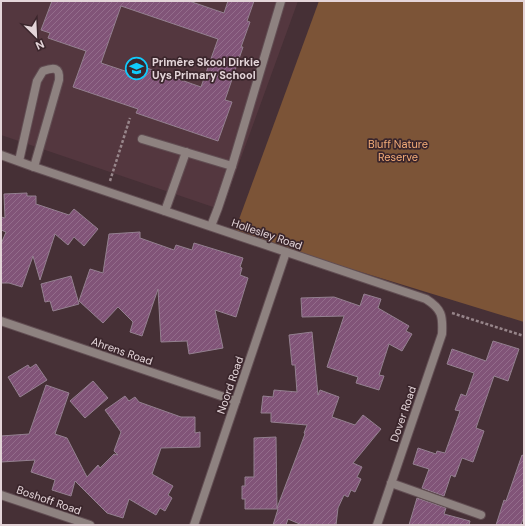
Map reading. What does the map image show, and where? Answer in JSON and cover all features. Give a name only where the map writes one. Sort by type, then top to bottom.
[{"type":"street","points":[[211,226],[232,166],[281,1]]},
{"type":"street","points":[[19,161],[37,81],[43,71],[50,68],[55,68],[59,73],[59,80],[34,167]]},
{"type":"street","points":[[142,139],[232,166]]},
{"type":"street","points":[[165,211],[186,152]]},
{"type":"street","name":"Hollesley Road","points":[[1,155],[426,299],[438,309]]},
{"type":"street","name":"Noord Road","points":[[194,525],[286,252]]},
{"type":"street","name":"Dover Road","points":[[377,525],[442,334],[441,316],[438,309]]},
{"type":"street","name":"Ahrens Road","points":[[1,321],[236,401]]},
{"type":"street","points":[[391,483],[481,515]]},
{"type":"street","name":"Boshoff Road","points":[[1,495],[90,525]]},
{"type":"path","points":[[108,192],[112,173],[130,118]]},
{"type":"path","points":[[438,309],[524,336]]},
{"type":"shaded area","name":"Primêre Skool Dirkie Uys Primary School","points":[[1,1],[298,1],[222,210],[1,135]]},
{"type":"green space","name":"Bluff Nature Reserve","points":[[319,1],[524,1],[524,322],[234,233]]},
{"type":"building","points":[[52,1],[189,1],[224,13],[228,1],[254,1],[247,21],[250,22],[241,47],[243,47],[225,100],[232,102],[218,141],[136,113],[138,109],[73,87],[86,51],[48,38],[50,33],[41,30]],"holes":[[[121,6],[218,39],[201,87],[141,66],[137,75],[101,63]]]},
{"type":"building","points":[[27,193],[27,196],[36,196],[36,204],[69,215],[74,209],[98,229],[84,246],[74,237],[68,245],[55,234],[40,280],[33,256],[22,287],[9,283],[1,283],[1,244],[6,232],[1,230],[1,217],[5,218],[4,194]]},
{"type":"building","points":[[140,232],[140,238],[174,250],[176,245],[192,250],[194,243],[243,258],[240,267],[242,268],[240,275],[248,278],[236,317],[215,310],[223,348],[189,354],[187,341],[161,342],[158,289],[142,336],[130,332],[133,322],[118,307],[103,323],[79,301],[90,269],[103,273],[109,234]]},
{"type":"building","points":[[71,276],[79,304],[53,311],[50,301],[45,302],[41,284]]},
{"type":"building","points":[[364,294],[381,299],[378,308],[409,326],[406,331],[412,334],[402,351],[389,344],[379,375],[384,376],[379,390],[356,383],[358,377],[327,367],[344,316],[302,317],[301,298],[334,297],[360,306]]},
{"type":"building","points":[[312,332],[318,395],[320,390],[339,397],[332,417],[355,425],[363,415],[381,429],[353,463],[362,467],[357,477],[361,479],[355,492],[351,490],[348,497],[344,495],[338,508],[336,525],[302,525],[288,519],[286,525],[273,525],[278,509],[245,509],[245,499],[242,499],[242,486],[245,486],[245,477],[254,477],[254,438],[276,437],[277,508],[307,425],[271,422],[271,413],[261,413],[263,396],[273,397],[274,390],[297,392],[295,365],[292,365],[289,335]]},
{"type":"building","points":[[493,341],[519,349],[508,381],[494,376],[476,428],[484,431],[473,462],[462,458],[455,477],[451,475],[444,496],[422,488],[429,469],[413,464],[418,448],[436,454],[437,451],[445,453],[460,411],[455,410],[461,394],[466,396],[474,373],[447,364],[452,349],[486,361]]},
{"type":"building","points":[[36,364],[47,380],[20,397],[8,377],[28,365],[30,368]]},
{"type":"building","points":[[93,381],[108,398],[85,418],[70,401]]},
{"type":"building","points":[[46,385],[69,393],[55,434],[67,438],[87,477],[98,465],[100,468],[114,454],[118,455],[114,451],[121,432],[105,410],[125,396],[129,401],[135,397],[139,402],[181,417],[195,417],[195,433],[200,432],[200,447],[161,448],[152,474],[173,486],[168,495],[172,498],[165,511],[160,508],[156,515],[129,499],[123,518],[107,513],[75,481],[71,496],[52,490],[55,480],[31,472],[35,460],[1,462],[1,436],[29,434]]},
{"type":"building","points":[[522,455],[524,456],[524,516],[521,525],[496,525],[504,500],[506,501]]},
{"type":"building","points":[[417,498],[446,508],[444,514],[470,521],[469,525],[409,525]]},
{"type":"place","name":"Primêre Skool Dirkie Uys Primary School","points":[[137,68]]}]
